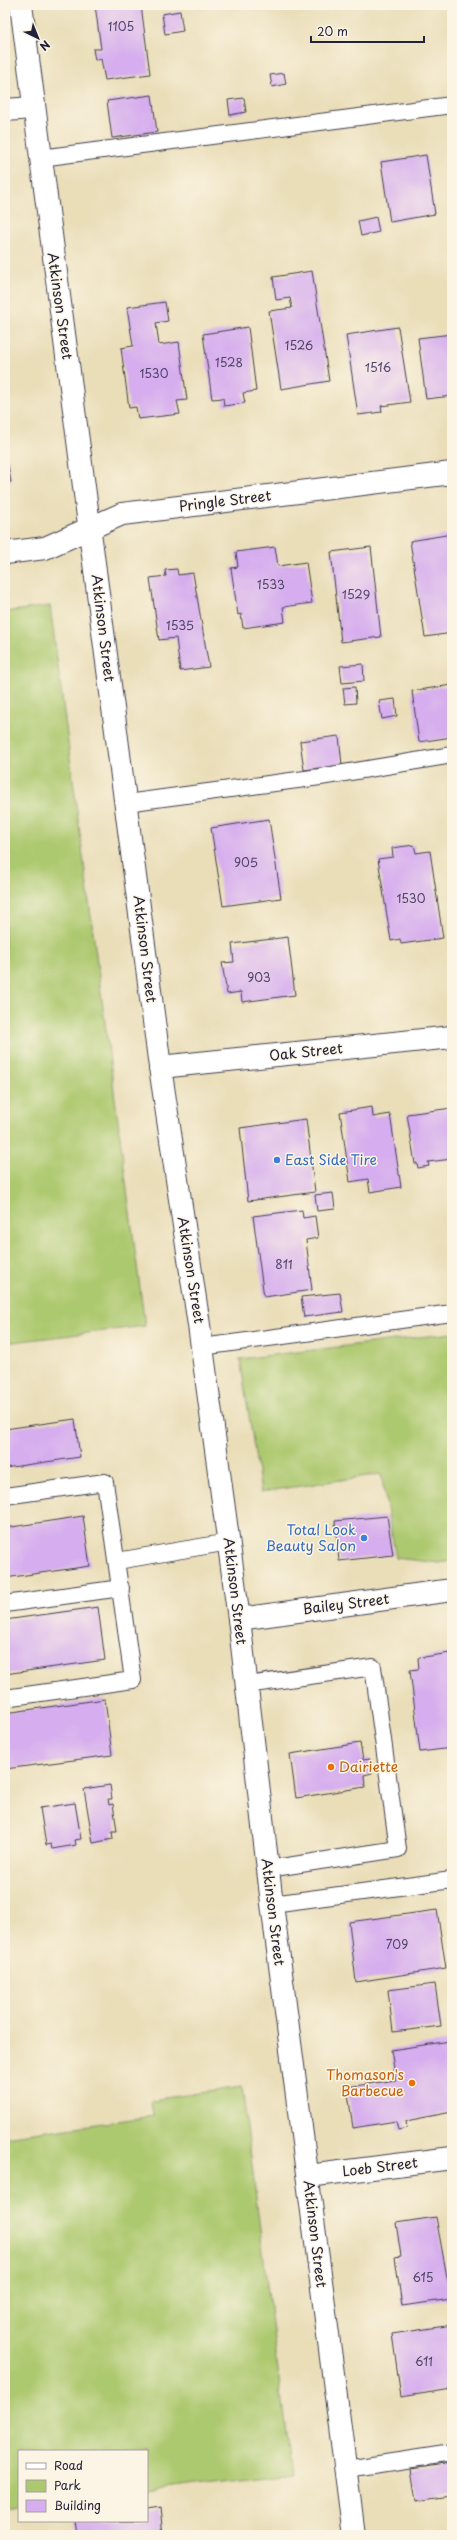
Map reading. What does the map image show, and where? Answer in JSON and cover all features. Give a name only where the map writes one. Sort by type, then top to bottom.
[{"type":"street","name":"Atkinson Street","points":[[21,5],[33,108],[90,527],[160,1067],[202,1347],[229,1542],[272,1904],[354,2535]]},
{"type":"street","points":[[5,110],[33,108]]},
{"type":"street","name":"Pringle Street","points":[[5,553],[45,548],[122,514],[452,473]]},
{"type":"street","name":"Oak Street","points":[[160,1067],[452,1037]]},
{"type":"street","name":"Bailey Street","points":[[239,1619],[452,1590]]},
{"type":"street","name":"Loeb Street","points":[[308,2176],[452,2158]]},
{"type":"lane","points":[[40,158],[452,105]]},
{"type":"lane","points":[[126,803],[320,777],[452,754]]},
{"type":"lane","points":[[202,1347],[452,1313]]},
{"type":"lane","points":[[5,1496],[105,1482],[133,1680],[5,1698]]},
{"type":"lane","points":[[117,1561],[229,1542]]},
{"type":"lane","points":[[5,1604],[121,1588]]},
{"type":"lane","points":[[247,1684],[373,1667],[398,1849],[268,1869]]},
{"type":"lane","points":[[272,1904],[452,1880]]},
{"type":"lane","points":[[346,2468],[452,2453]]},
{"type":"green space","points":[[50,606],[145,1326],[5,1343],[5,612]]},
{"type":"green space","points":[[452,1333],[452,1561],[439,1563],[396,1558],[381,1474],[261,1492],[240,1359]]},
{"type":"green space","points":[[242,2087],[291,2473],[148,2490],[148,2450],[18,2450],[18,2505],[5,2507],[5,2137],[153,2116],[151,2100]]},
{"type":"building","points":[[95,5],[141,5],[150,74],[105,80],[101,59],[95,60],[93,49],[101,49]]},
{"type":"building","points":[[180,11],[183,31],[165,34],[162,14]]},
{"type":"building","points":[[284,73],[286,84],[272,87],[270,75]]},
{"type":"building","points":[[152,95],[157,132],[112,138],[107,101]]},
{"type":"building","points":[[244,98],[246,112],[230,115],[228,100]]},
{"type":"building","points":[[426,155],[435,214],[390,222],[381,162]]},
{"type":"building","points":[[376,217],[379,232],[361,236],[358,221]]},
{"type":"building","points":[[312,271],[329,381],[281,389],[269,311],[292,308],[290,298],[276,300],[273,277]]},
{"type":"building","points":[[165,302],[168,321],[156,323],[159,345],[179,342],[187,400],[177,401],[180,414],[138,419],[136,407],[129,408],[121,348],[133,346],[127,307]]},
{"type":"building","points":[[248,327],[256,391],[243,393],[245,403],[224,406],[223,398],[212,399],[203,334]]},
{"type":"building","points":[[398,327],[410,402],[381,406],[382,412],[358,415],[346,335]]},
{"type":"building","points":[[452,334],[452,396],[426,399],[418,338]]},
{"type":"building","points":[[5,465],[8,465],[11,482],[5,483]]},
{"type":"building","points":[[452,534],[452,633],[425,637],[410,541]]},
{"type":"building","points":[[275,547],[278,566],[306,562],[312,603],[283,607],[285,622],[243,628],[241,614],[238,615],[231,568],[238,567],[236,552]]},
{"type":"building","points":[[371,547],[381,637],[341,642],[331,552]]},
{"type":"building","points":[[177,569],[178,575],[193,573],[209,667],[180,671],[176,638],[159,640],[150,578],[166,576],[165,570]]},
{"type":"building","points":[[363,664],[364,681],[342,683],[340,666]]},
{"type":"building","points":[[452,685],[452,737],[419,742],[412,691]]},
{"type":"building","points":[[355,687],[356,703],[345,704],[343,688]]},
{"type":"building","points":[[395,699],[397,716],[382,719],[379,701]]},
{"type":"building","points":[[339,736],[342,765],[304,770],[300,741]]},
{"type":"building","points":[[269,819],[281,898],[223,906],[211,828]]},
{"type":"building","points":[[414,845],[416,853],[430,851],[443,938],[401,944],[400,939],[391,941],[378,859],[393,857],[392,848]]},
{"type":"building","points":[[288,937],[295,995],[242,1002],[241,992],[227,994],[222,963],[234,962],[232,944]]},
{"type":"building","points":[[372,1107],[373,1117],[390,1114],[401,1187],[370,1192],[368,1179],[350,1182],[340,1112]]},
{"type":"building","points":[[452,1108],[452,1159],[428,1162],[429,1166],[418,1168],[417,1163],[415,1164],[407,1114]]},
{"type":"building","name":"East Side Tire","points":[[306,1119],[315,1192],[248,1201],[240,1128]]},
{"type":"building","points":[[333,1193],[335,1209],[317,1211],[315,1195]]},
{"type":"building","points":[[302,1210],[303,1218],[315,1216],[318,1238],[306,1240],[312,1290],[264,1297],[253,1216]]},
{"type":"building","points":[[340,1293],[343,1312],[304,1317],[301,1297]]},
{"type":"building","points":[[75,1419],[80,1457],[5,1468],[5,1429]]},
{"type":"building","points":[[83,1516],[90,1566],[5,1578],[5,1528]]},
{"type":"building","name":"Total Look Beauty Salon","points":[[387,1516],[393,1555],[339,1561],[335,1521]]},
{"type":"building","points":[[98,1607],[105,1660],[5,1674],[5,1620]]},
{"type":"building","points":[[450,1653],[452,1663],[452,1748],[420,1752],[410,1670],[419,1669],[418,1658]]},
{"type":"building","points":[[105,1699],[112,1755],[5,1769],[5,1713]]},
{"type":"building","name":"Dairiette","points":[[360,1743],[363,1760],[370,1759],[372,1773],[364,1775],[365,1787],[296,1798],[290,1754]]},
{"type":"building","points":[[110,1785],[112,1799],[108,1799],[109,1805],[113,1804],[117,1831],[112,1831],[113,1839],[93,1843],[84,1789]]},
{"type":"building","points":[[75,1803],[81,1839],[75,1840],[76,1845],[52,1849],[51,1844],[46,1845],[40,1808]]},
{"type":"building","points":[[437,1910],[446,1968],[356,1982],[349,1922]]},
{"type":"building","points":[[435,1984],[441,2026],[393,2032],[388,1990]]},
{"type":"building","name":"Thomason's Barbecue","points":[[450,2041],[452,2112],[406,2121],[407,2128],[398,2130],[396,2121],[353,2128],[347,2087],[396,2080],[391,2050]]},
{"type":"building","points":[[436,2217],[451,2299],[402,2306],[395,2257],[401,2256],[396,2223]]},
{"type":"building","points":[[452,2325],[452,2389],[401,2397],[392,2334]]},
{"type":"building","points":[[451,2463],[452,2496],[416,2501],[411,2469]]},
{"type":"building","points":[[160,2507],[163,2535],[77,2535],[75,2522],[148,2522],[148,2509]]},
{"type":"place","name":"East Side Tire","points":[[277,1160]]},
{"type":"place","name":"Total Look Beauty Salon","points":[[364,1538]]},
{"type":"place","name":"Dairiette","points":[[331,1767]]},
{"type":"place","name":"Thomason's Barbecue","points":[[412,2083]]}]
